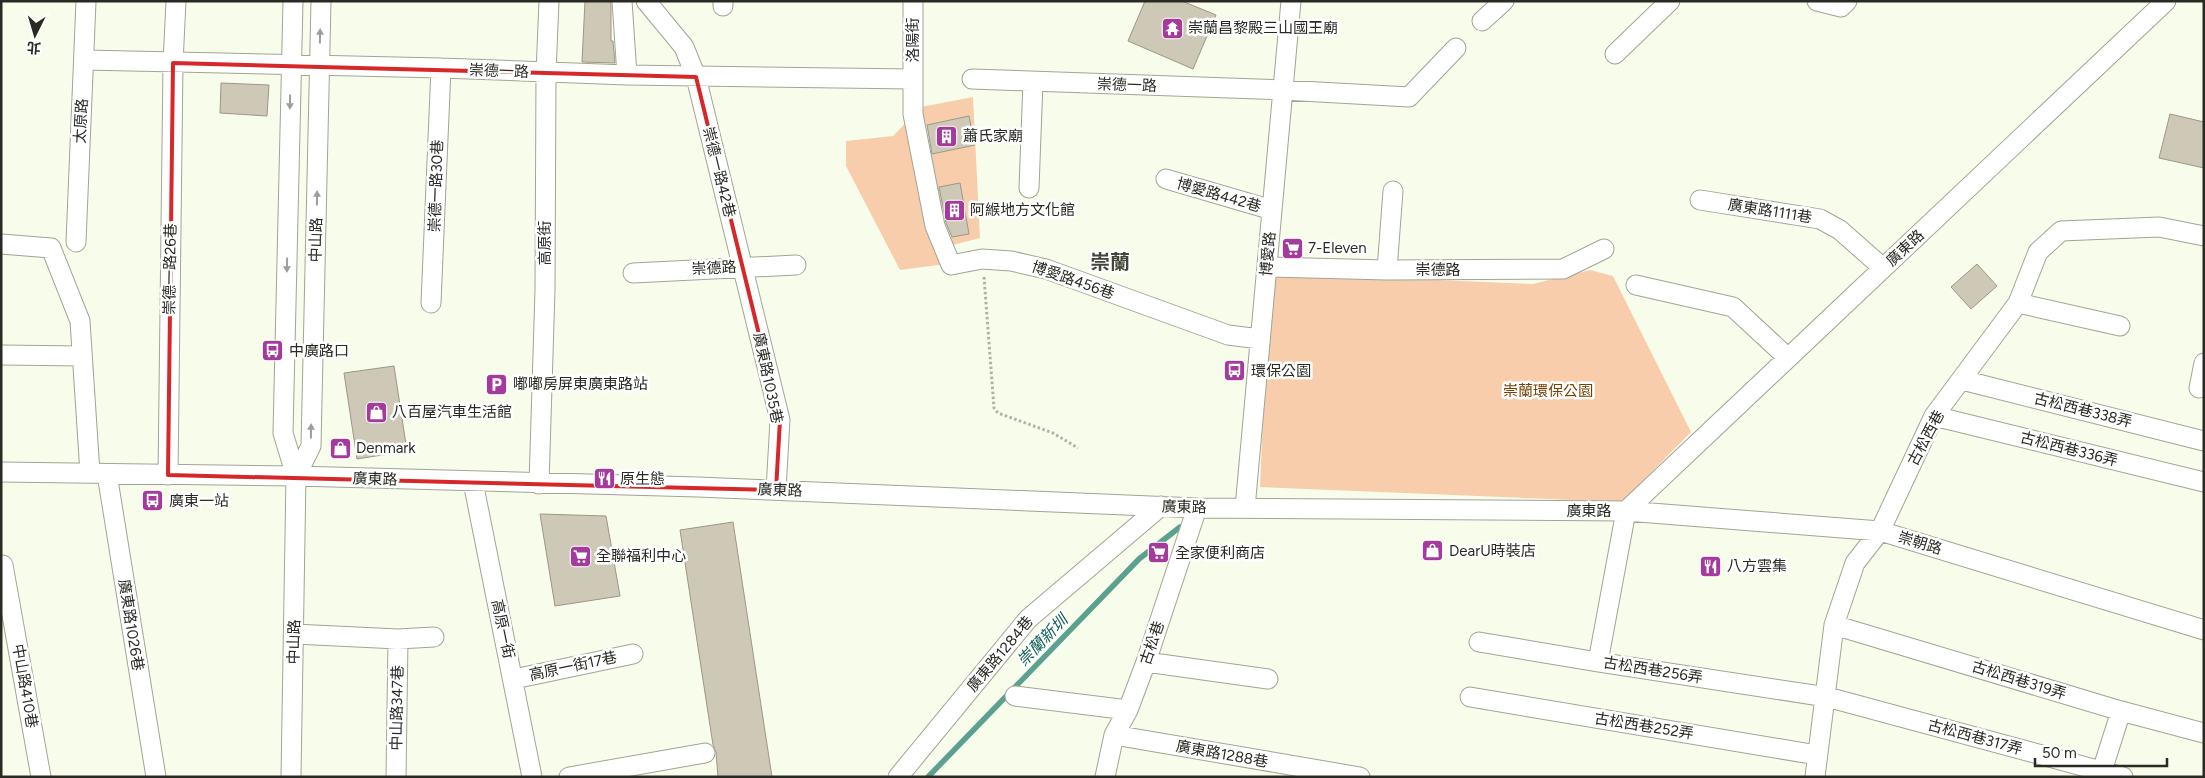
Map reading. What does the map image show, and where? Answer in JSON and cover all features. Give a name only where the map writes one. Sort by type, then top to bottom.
[{"type":"street","name":"太原路","points":[[76,242],[86,1]]},
{"type":"street","name":"崇德一路26巷","points":[[168,474],[173,63],[176,1]]},
{"type":"street","name":"中山路","points":[[291,777],[296,476],[284,433],[293,1]]},
{"type":"street","name":"中山路","points":[[296,476],[311,446],[321,1]]},
{"type":"street","name":"高原街","points":[[539,484],[545,290],[546,73],[549,1]]},
{"type":"street","points":[[622,1],[627,75]]},
{"type":"street","name":"崇德一路42巷","points":[[646,1],[684,47],[696,76],[742,267]]},
{"type":"street","name":"洛陽街","points":[[913,1],[913,79]]},
{"type":"street","name":"博愛路","points":[[1245,508],[1291,1]]},
{"type":"street","points":[[1482,21],[1504,1]]},
{"type":"street","points":[[1615,54],[1670,1]]},
{"type":"street","points":[[1817,1],[1844,4]]},
{"type":"street","name":"廣東路","points":[[1,472],[296,476],[776,490],[1197,508],[1626,511],[2166,1]]},
{"type":"street","name":"崇德一路","points":[[972,79],[1283,90],[1408,97],[1456,48]]},
{"type":"street","name":"崇德一路","points":[[84,60],[441,68],[627,75],[913,79]]},
{"type":"street","name":"崇德一路30巷","points":[[430,303],[441,68]]},
{"type":"street","name":"博愛路456巷","points":[[913,79],[913,114],[936,226],[950,265],[982,259],[1011,261],[1046,269],[1228,335],[1260,339]]},
{"type":"street","points":[[1029,188],[1032,82]]},
{"type":"street","name":"博愛路442巷","points":[[1166,180],[1272,210]]},
{"type":"street","points":[[1387,270],[1394,191]]},
{"type":"street","name":"廣東路1111巷","points":[[1700,200],[1820,219],[1840,230],[1883,268]]},
{"type":"street","name":"古松西巷","points":[[1815,777],[1827,697],[1834,625],[1855,563],[1880,531],[1934,416],[2018,303],[2038,252],[2061,231],[2159,227],[2204,236]]},
{"type":"street","name":"廣東路1026巷","points":[[1,244],[51,248],[80,321],[82,356],[98,473],[156,777]]},
{"type":"street","name":"崇德路","points":[[1267,268],[1387,270],[1563,269],[1604,249]]},
{"type":"street","name":"崇德路","points":[[633,273],[796,265]]},
{"type":"street","name":"廣東路1035巷","points":[[742,267],[780,420],[776,490]]},
{"type":"street","points":[[1636,285],[1733,307],[1788,358]]},
{"type":"street","points":[[2018,303],[2120,326]]},
{"type":"street","points":[[1,355],[82,356]]},
{"type":"street","points":[[2198,388],[2204,363]]},
{"type":"street","name":"古松西巷338弄","points":[[1962,380],[2204,441]]},
{"type":"street","name":"古松西巷336弄","points":[[1934,416],[2204,482]]},
{"type":"street","name":"高原一街","points":[[473,482],[514,679],[532,777]]},
{"type":"street","name":"廣東路1284巷","points":[[898,777],[1028,619],[1161,506]]},
{"type":"street","name":"古松巷","points":[[1105,777],[1114,736],[1128,710],[1146,662],[1197,508]]},
{"type":"street","points":[[1598,662],[1626,511]]},
{"type":"street","name":"崇朝路","points":[[1626,511],[1880,531],[2204,630]]},
{"type":"street","name":"中山路410巷","points":[[4,565],[41,777]]},
{"type":"street","name":"古松西巷319弄","points":[[1834,625],[2121,711],[2204,733]]},
{"type":"street","points":[[294,634],[398,638],[434,637]]},
{"type":"street","name":"中山路347巷","points":[[396,777],[398,638]]},
{"type":"street","name":"古松西巷256弄","points":[[1479,642],[1827,697]]},
{"type":"street","name":"高原一街17巷","points":[[514,679],[633,654]]},
{"type":"street","points":[[1146,662],[1268,679]]},
{"type":"street","points":[[1015,696],[1128,710]]},
{"type":"street","name":"古松西巷317弄","points":[[1827,697],[2123,777]]},
{"type":"street","name":"古松西巷252弄","points":[[1470,698],[1817,755]]},
{"type":"street","points":[[2102,771],[2121,711]]},
{"type":"street","name":"廣東路1288巷","points":[[1114,736],[1360,777]]},
{"type":"street","points":[[570,777],[705,752]]},
{"type":"path","points":[[982,259],[994,408],[998,413],[1053,433],[1078,448]]},
{"type":"highlighted area","points":[[173,63],[696,77],[780,420],[776,490],[168,475]]},
{"type":"green space","points":[[973,97],[980,238],[949,246],[946,264],[900,270],[846,166],[846,141],[893,136],[921,107]],"holes":[[[969,116],[975,145],[924,156],[918,127]],[[960,184],[969,233],[947,237],[939,187]]]},
{"type":"green space","name":"崇蘭環保公園","points":[[1590,270],[1613,276],[1691,432],[1622,502],[1260,487],[1269,273],[1533,284]]},
{"type":"building","points":[[585,1],[611,1],[611,41],[613,41],[615,63],[582,62]]},
{"type":"building","name":"崇蘭昌黎殿三山國王廟","points":[[1145,1],[1182,1],[1216,15],[1193,69],[1128,41]]},
{"type":"building","points":[[221,83],[269,85],[267,116],[220,113]]},
{"type":"building","points":[[2170,114],[2204,122],[2204,168],[2159,158]]},
{"type":"building","name":"蕭氏家廟","points":[[969,116],[975,145],[932,154],[927,125]]},
{"type":"building","name":"阿緱地方文化館","points":[[960,183],[969,234],[952,237],[946,223],[939,187]]},
{"type":"building","points":[[1977,264],[1997,286],[1971,309],[1951,287]]},
{"type":"building","name":"八百屋汽車生活館","points":[[394,366],[407,451],[357,459],[344,373]]},
{"type":"building","name":"全聯福利中心","points":[[540,514],[606,516],[620,596],[555,606]]},
{"type":"building","points":[[733,522],[772,777],[718,777],[716,752],[713,745],[680,530]]},
{"type":"waterway","name":"崇蘭新圳","points":[[928,777],[1139,559],[1180,527]]},
{"type":"place","name":"崇蘭昌黎殿三山國王廟","points":[[1172,28]]},
{"type":"place","name":"蕭氏家廟","points":[[947,136]]},
{"type":"place","name":"阿緱地方文化館","points":[[954,210]]},
{"type":"place","name":"7-Eleven","points":[[1292,248]]},
{"type":"place","name":"中廣路口","points":[[273,351]]},
{"type":"place","name":"環保公園","points":[[1235,371]]},
{"type":"place","name":"嘟嘟房屏東廣東路站","points":[[497,384]]},
{"type":"place","name":"八百屋汽車生活館","points":[[376,412]]},
{"type":"place","name":"Denmark","points":[[340,448]]},
{"type":"place","name":"原生態","points":[[604,479]]},
{"type":"place","name":"廣東一站","points":[[153,501]]},
{"type":"place","name":"DearU時裝店","points":[[1433,551]]},
{"type":"place","name":"全家便利商店","points":[[1159,553]]},
{"type":"place","name":"全聯福利中心","points":[[580,556]]},
{"type":"place","name":"八方雲集","points":[[1711,566]]},
{"type":"district","name":"崇蘭","points":[[1110,262]]}]
